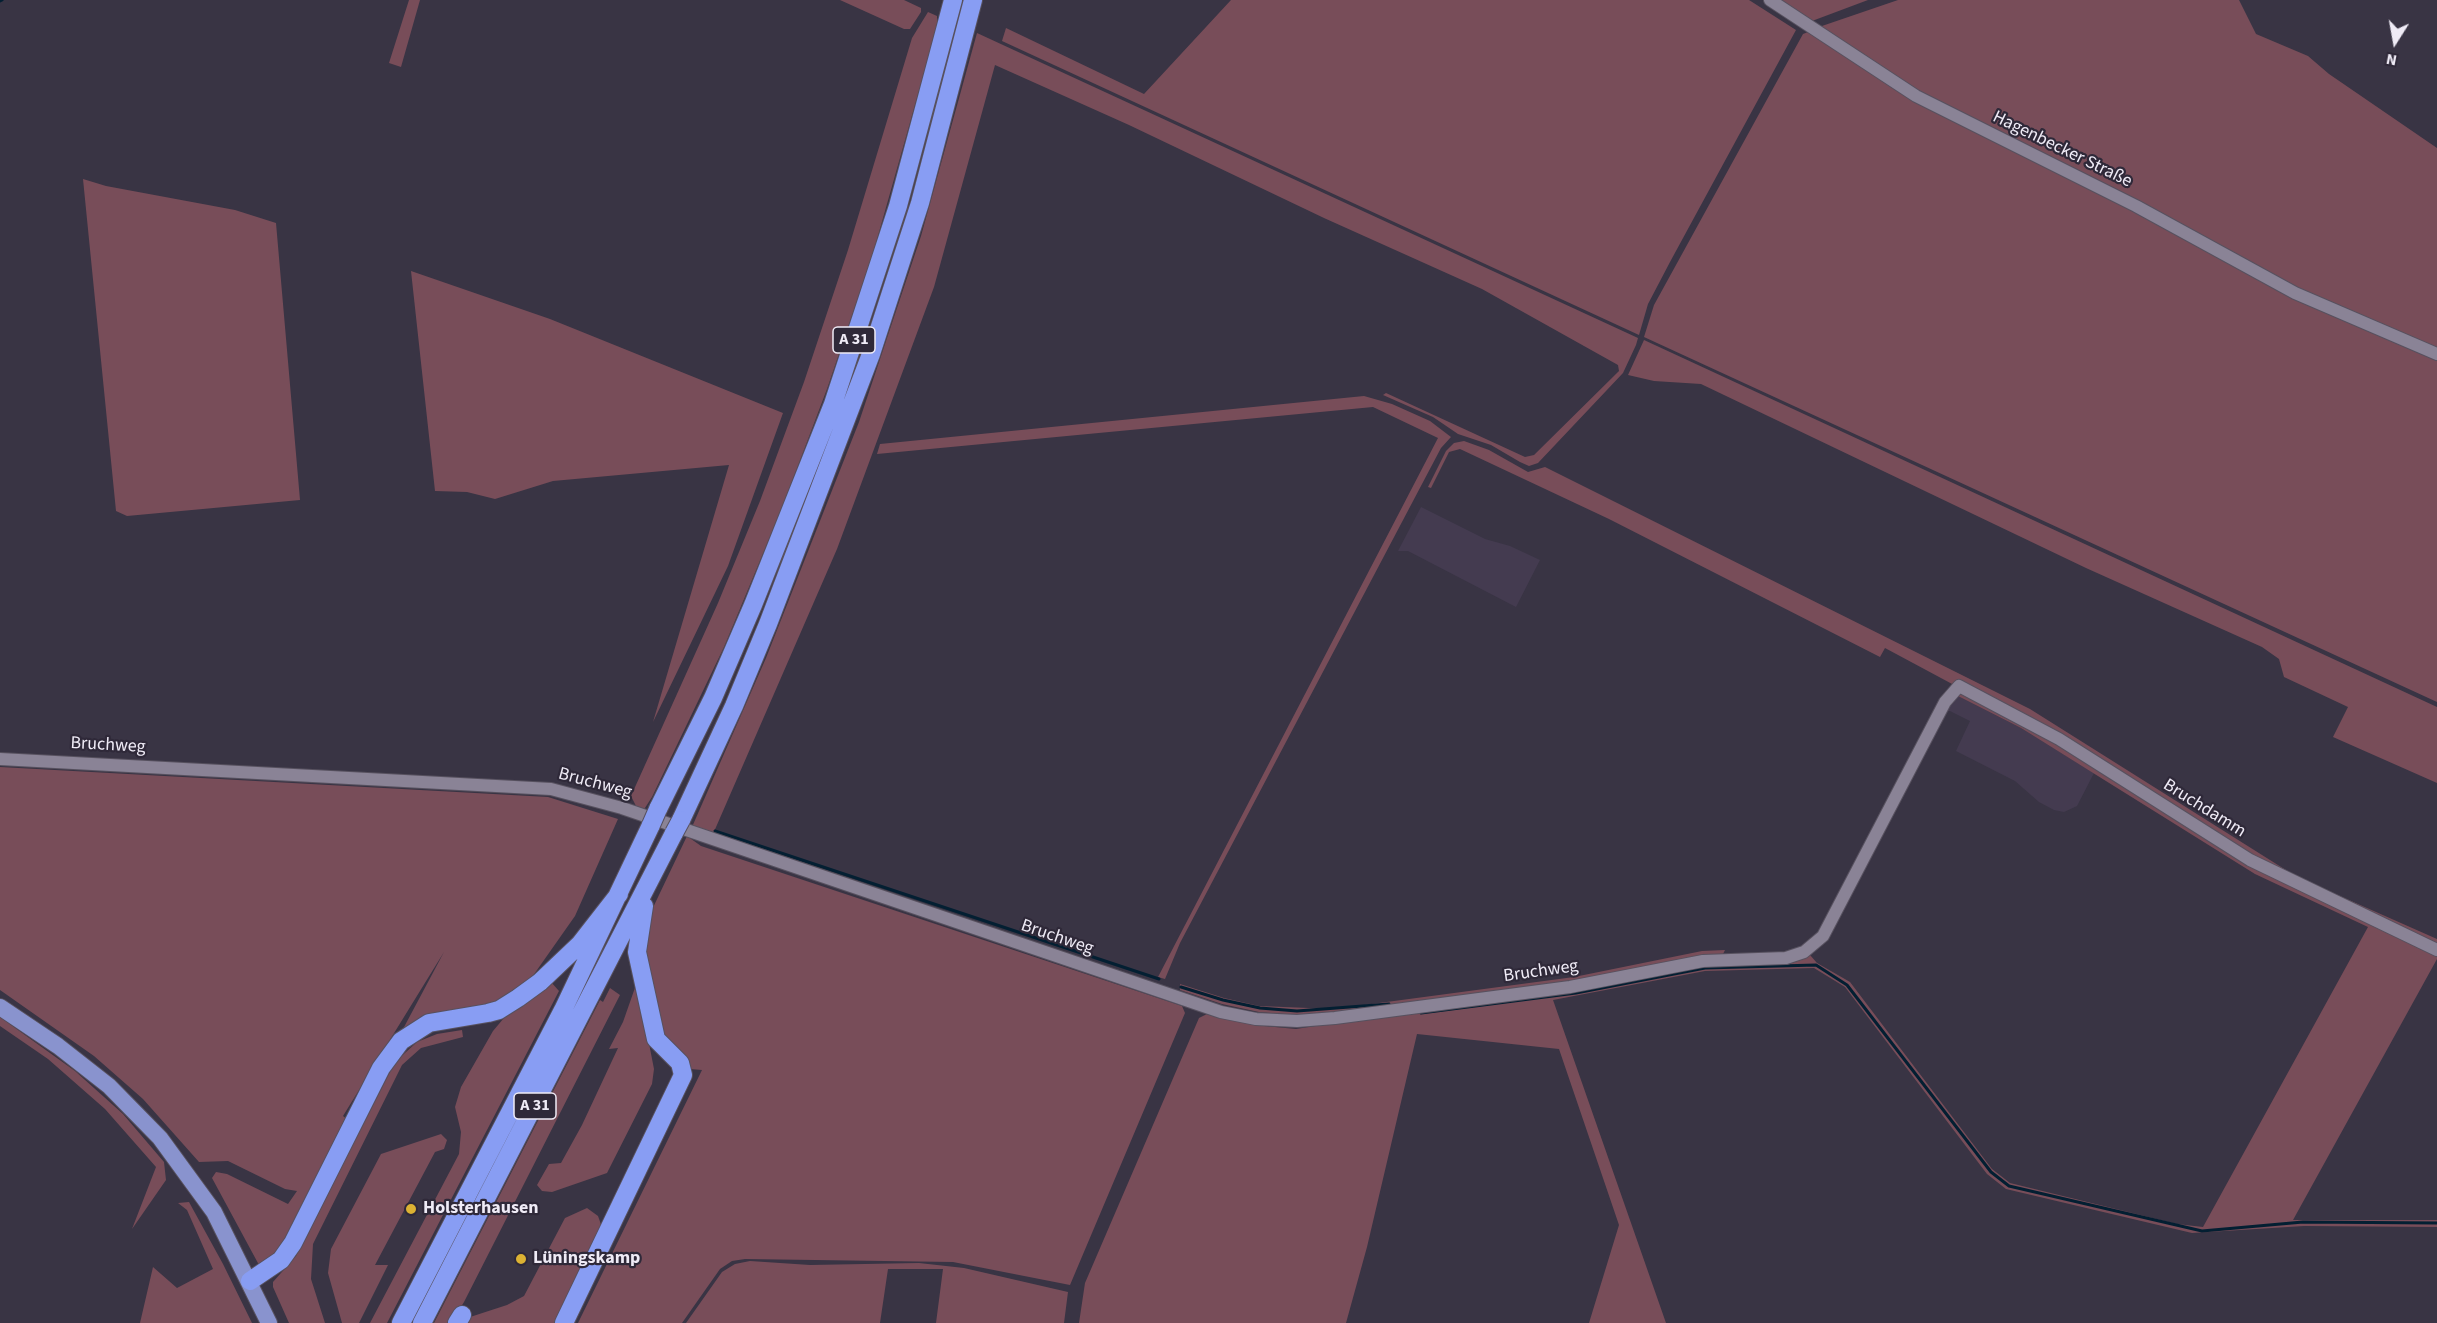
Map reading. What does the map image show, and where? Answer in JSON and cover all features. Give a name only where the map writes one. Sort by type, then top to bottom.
[{"type":"highway","name":"A 31","points":[[401,1323],[563,1010],[713,698],[753,605],[833,404],[898,206],[952,4]]},
{"type":"highway","name":"A 31","points":[[422,1323],[646,889],[734,706],[768,624],[871,354],[920,203],[972,8]]},
{"type":"highway","points":[[564,1323],[680,1085],[682,1075],[680,1063],[656,1039],[637,952],[646,889]]},
{"type":"highway","points":[[250,1281],[281,1260],[293,1243],[381,1068],[401,1041],[429,1023],[499,1010],[518,998],[540,982],[580,944],[619,894]]},
{"type":"main road","points":[[0,1007],[84,1066],[146,1123],[198,1189],[250,1281],[269,1323]]},
{"type":"street","name":"Hagenbecker Straße","points":[[1770,0],[1916,96],[2136,206],[2295,293],[2437,354]]},
{"type":"street","name":"Bruchweg","points":[[0,759],[551,789],[622,808],[1221,1012],[1256,1019],[1297,1021],[1570,987],[1704,960],[1786,958],[1804,952],[1823,936],[1945,702],[1959,686]]},
{"type":"street","name":"Bruchdamm","points":[[1959,686],[2059,739],[2250,860],[2437,950]]},
{"type":"shaded area","points":[[409,0],[420,0],[401,67],[389,63]]},
{"type":"shaded area","points":[[840,0],[904,0],[921,8],[921,12],[910,29],[904,29]]},
{"type":"shaded area","points":[[1231,0],[1749,0],[1796,30],[1648,304],[1639,335],[1002,41],[1006,28],[1144,94]]},
{"type":"shaded area","points":[[1775,0],[1868,0],[1812,21]]},
{"type":"shaded area","points":[[1898,0],[2239,0],[2256,34],[2308,56],[2329,74],[2437,148],[2437,351],[2332,306],[1920,94],[1819,27]]},
{"type":"shaded area","points":[[928,12],[937,16],[937,25],[872,257],[827,389],[782,508],[724,647],[652,797],[643,811],[639,812],[631,796],[718,603],[760,501],[804,382],[848,250],[912,38]]},
{"type":"shaded area","points":[[1808,32],[1915,99],[2437,358],[2437,702],[1644,337],[1654,305],[1803,34]]},
{"type":"shaded area","points":[[977,33],[1638,338],[1636,345],[1623,373],[1538,463],[1529,466],[1491,445],[1458,434],[1433,417],[1383,395],[1386,393],[1525,457],[1534,455],[1619,371],[1618,365],[1482,289],[995,65],[934,287],[837,549],[713,834],[692,827],[766,658],[859,422],[921,236]]},
{"type":"shaded area","points":[[83,179],[106,186],[235,210],[276,223],[300,500],[127,516],[116,511]]},
{"type":"shaded area","points":[[411,271],[550,319],[783,413],[728,566],[653,722],[729,465],[553,481],[495,499],[467,492],[435,491]]},
{"type":"shaded area","points":[[1644,340],[2437,707],[2437,783],[2333,737],[2348,707],[2284,677],[2279,659],[2262,647],[2086,568],[1701,384],[1654,381],[1628,375]]},
{"type":"shaded area","points":[[1364,396],[1392,404],[1430,421],[1451,437],[1441,448],[1180,943],[1165,979],[1158,977],[1438,438],[1373,407],[877,454],[880,444]]},
{"type":"shaded area","points":[[1464,441],[1489,450],[1528,472],[1545,467],[2030,709],[2297,877],[2437,939],[2437,946],[2291,878],[1954,685],[1885,648],[1880,657],[1609,519],[1460,449],[1449,452],[1431,488],[1428,487],[1446,451],[1454,443]]},
{"type":"shaded area","points":[[1421,507],[1485,539],[1510,546],[1540,560],[1516,607],[1408,551],[1398,551]]},
{"type":"shaded area","points":[[1961,691],[2021,721],[2263,872],[2437,953],[2437,959],[2293,1220],[2437,1220],[2437,1227],[2304,1226],[2192,1233],[2006,1189],[1987,1174],[1845,987],[1814,968],[1705,971],[1553,1000],[1666,1323],[1589,1323],[1619,1225],[1559,1049],[1417,1034],[1367,1247],[1346,1323],[1079,1323],[1085,1283],[1199,1018],[1207,1014],[1254,1025],[1296,1029],[1703,965],[1802,958],[1810,955],[1817,963],[1850,982],[1992,1169],[2010,1183],[2177,1224],[2203,1227],[2368,927],[2255,874],[2021,728],[1954,694]]},
{"type":"shaded area","points":[[1954,694],[2021,728],[2094,773],[2077,806],[2064,812],[2054,810],[2039,802],[2015,781],[1956,751],[1970,721],[1950,711],[1943,712]]},
{"type":"shaded area","points":[[0,767],[548,797],[618,819],[575,916],[530,980],[493,1004],[427,1017],[403,1029],[444,952],[343,1116],[349,1121],[275,1257],[259,1265],[212,1178],[216,1172],[227,1174],[288,1204],[297,1191],[285,1189],[228,1161],[199,1162],[143,1099],[94,1056],[0,990]]},
{"type":"shaded area","points":[[687,836],[701,846],[1182,1006],[1185,1013],[1070,1285],[953,1262],[745,1259],[732,1261],[720,1269],[682,1323],[578,1323],[702,1070],[690,1069],[663,1042],[644,950],[649,916]]},
{"type":"shaded area","points":[[1725,950],[1722,956],[1573,982],[1335,1014],[1295,1015],[1259,1012],[1222,1004],[1180,990],[1180,984],[1259,1006],[1334,1009],[1574,977],[1702,951]]},
{"type":"shaded area","points":[[551,982],[559,991],[387,1323],[370,1323],[459,1154],[461,1132],[455,1107],[461,1087],[493,1031],[509,1012]]},
{"type":"shaded area","points":[[637,982],[654,1069],[652,1084],[607,1173],[552,1192],[542,1191],[537,1185],[549,1164],[561,1163],[582,1125],[618,1048],[609,1049],[623,1022]]},
{"type":"shaded area","points":[[610,988],[620,995],[464,1302],[451,1323],[434,1323],[600,1000],[603,1002]]},
{"type":"shaded area","points":[[0,1017],[75,1071],[123,1114],[164,1162],[166,1180],[132,1229],[156,1167],[105,1109],[48,1059],[0,1026]]},
{"type":"shaded area","points":[[462,1030],[463,1037],[421,1048],[402,1065],[313,1244],[311,1279],[325,1323],[289,1323],[273,1287],[273,1282],[296,1256],[395,1062],[417,1042],[437,1034]]},
{"type":"shaded area","points":[[441,1134],[447,1140],[444,1149],[435,1152],[375,1265],[388,1265],[359,1323],[342,1323],[328,1273],[331,1249],[381,1154]]},
{"type":"shaded area","points":[[189,1202],[252,1323],[140,1323],[153,1267],[177,1288],[213,1269],[187,1210],[178,1203]]},
{"type":"shaded area","points":[[587,1208],[598,1216],[603,1230],[558,1323],[463,1323],[467,1318],[507,1305],[524,1296],[565,1218]]},
{"type":"shaded area","points":[[750,1261],[810,1265],[919,1263],[964,1268],[1068,1292],[1064,1323],[936,1323],[943,1269],[888,1269],[880,1323],[686,1323],[722,1272],[735,1264]]},
{"type":"waterway","points":[[715,831],[1159,979]]},
{"type":"waterway","points":[[1421,1013],[1576,993],[1705,968],[1816,965],[1847,985],[1991,1172],[2009,1186],[2202,1231],[2303,1222],[2437,1223]]},
{"type":"waterway","points":[[1181,987],[1260,1008],[1297,1011],[1389,1004]]},
{"type":"place","name":"Holsterhausen","points":[[411,1209]]},
{"type":"place","name":"Lüningskamp","points":[[521,1259]]}]
